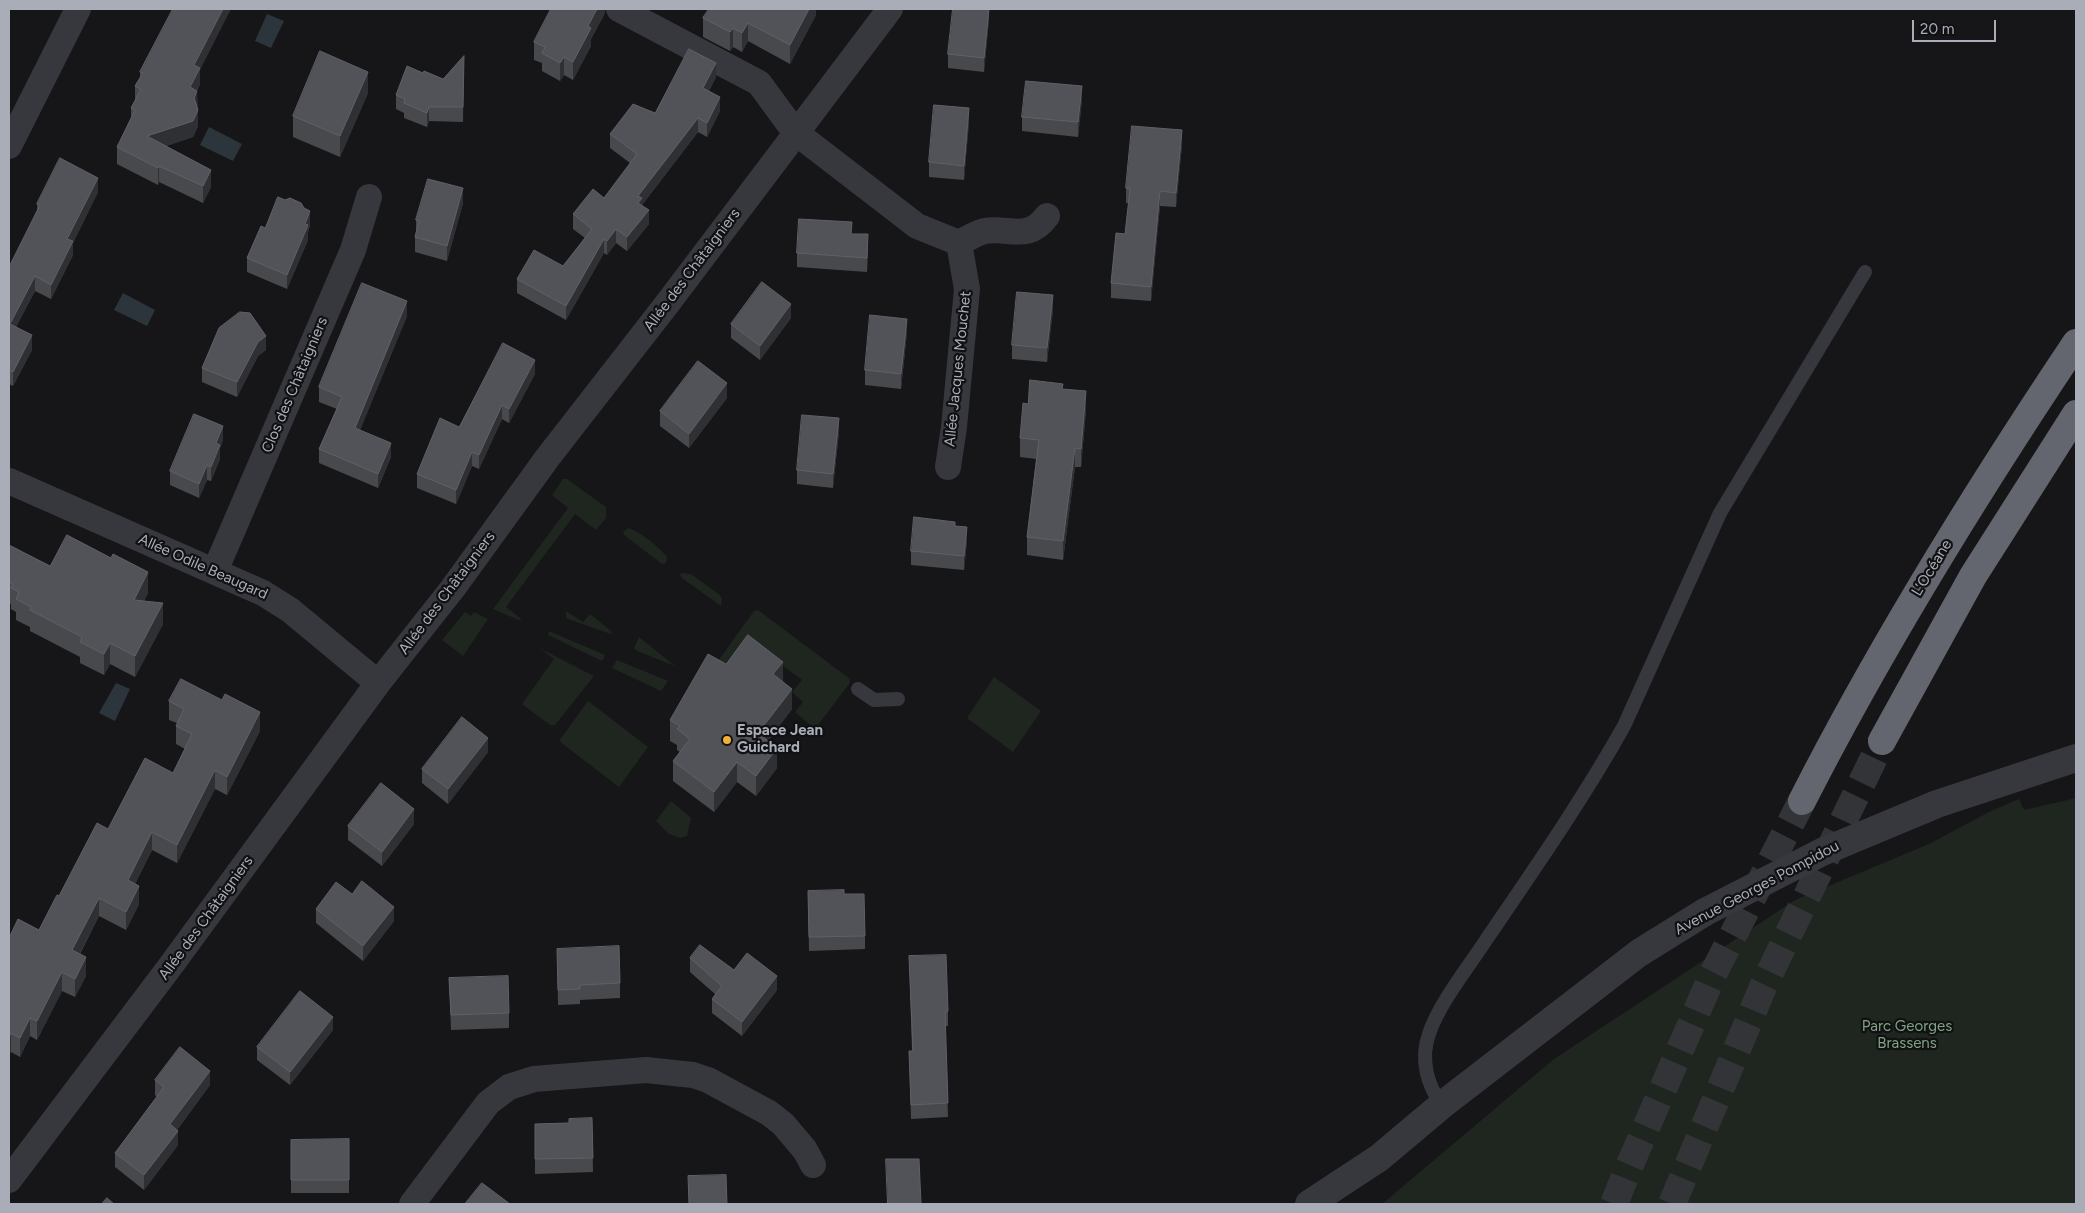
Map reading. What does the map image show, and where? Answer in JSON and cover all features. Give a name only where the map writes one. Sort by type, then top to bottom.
[{"type":"highway","name":"L’Océane","points":[[1802,800],[1878,658],[1933,564],[1995,464],[2076,343]]},
{"type":"highway","points":[[1882,740],[1973,576],[2076,414]]},
{"type":"street","points":[[9,146],[78,9]]},
{"type":"street","points":[[618,9],[759,83],[795,132],[917,226],[959,243],[984,231],[1020,233],[1029,231],[1043,222],[1047,216]]},
{"type":"street","name":"Allée des Châtaigniers","points":[[9,1180],[169,968],[378,683],[454,588],[548,457],[667,304],[795,132],[890,9]]},
{"type":"street","name":"Clos des Châtaigniers","points":[[215,571],[353,250],[369,197]]},
{"type":"street","name":"Allée Jacques Mouchet","points":[[948,467],[968,289],[959,243]]},
{"type":"street","name":"Allée Odile Beaugard","points":[[9,481],[247,585],[278,602],[378,683]]},
{"type":"street","name":"Avenue Georges Pompidou","points":[[1309,1204],[1378,1158],[1639,953],[1705,912],[1822,852],[1928,807],[2076,758]]},
{"type":"street","points":[[412,1204],[488,1103],[509,1087],[534,1079],[646,1070],[686,1074],[708,1080],[769,1113],[783,1124],[805,1150],[813,1165]]},
{"type":"street","name":"Avenue Georges Pompidou","points":[[1334,1204],[1378,1158]]},
{"type":"lane","points":[[1442,1106],[1434,1093],[1426,1072],[1425,1056],[1429,1034],[1440,1012],[1555,837],[1624,726],[1720,513],[1865,272]]},
{"type":"lane","points":[[858,689],[874,700],[898,699]]},
{"type":"green space","points":[[563,479],[567,479],[606,507],[606,518],[596,530],[575,514],[506,607],[520,618],[521,621],[493,609],[568,508],[552,495]]},
{"type":"green space","points":[[628,528],[644,536],[659,548],[667,557],[666,563],[662,564],[624,535],[623,532]]},
{"type":"green space","points":[[682,573],[691,574],[720,595],[722,599],[721,606],[682,578],[680,575]]},
{"type":"green space","points":[[758,610],[850,679],[849,684],[815,729],[795,712],[803,702],[792,692],[802,680],[754,644],[724,684],[718,661],[754,611]]},
{"type":"green space","points":[[566,611],[583,622],[590,614],[611,631],[611,634],[568,619]]},
{"type":"green space","points":[[465,612],[471,616],[474,612],[488,619],[463,656],[442,640]]},
{"type":"green space","points":[[549,631],[605,655],[602,661],[548,635]]},
{"type":"green space","points":[[639,637],[675,666],[637,651],[634,648]]},
{"type":"green space","points":[[539,648],[594,676],[555,725],[550,725],[522,704],[554,659]]},
{"type":"green space","points":[[617,660],[668,681],[661,691],[612,668]]},
{"type":"green space","points":[[994,677],[1041,711],[1013,752],[967,718]]},
{"type":"green space","points":[[588,701],[648,747],[619,787],[559,741]]},
{"type":"green space","name":"Parc Georges Brassens","points":[[2076,798],[2076,1204],[1382,1204],[1554,1059],[1795,900],[1929,844],[1989,812],[2019,799],[2024,810]]},
{"type":"green space","points":[[671,801],[691,818],[687,836],[680,838],[669,834],[656,821]]},
{"type":"shaded area","points":[[267,14],[284,21],[271,48],[255,41]]},
{"type":"shaded area","points":[[209,127],[242,144],[233,161],[200,145]]},
{"type":"shaded area","points":[[123,293],[155,310],[147,326],[114,310]]},
{"type":"shaded area","points":[[116,683],[130,689],[115,721],[99,713]]},
{"type":"building","points":[[173,9],[223,9],[194,65],[200,68],[190,87],[197,91],[194,98],[198,110],[193,121],[147,136],[211,170],[203,186],[159,166],[158,168],[117,147],[135,110],[131,108],[141,89],[135,86],[143,73],[140,72]]},
{"type":"building","points":[[551,9],[597,9],[588,26],[591,28],[573,62],[564,57],[560,63],[542,53],[545,47],[534,42]]},
{"type":"building","points":[[709,9],[809,9],[790,45],[748,23],[742,33],[733,28],[730,32],[703,18]]},
{"type":"building","points":[[953,9],[989,9],[984,58],[948,54]]},
{"type":"building","points":[[689,49],[716,63],[703,88],[720,97],[707,123],[698,118],[638,196],[642,198],[638,203],[649,210],[627,237],[616,229],[607,241],[604,239],[566,306],[517,279],[534,250],[563,266],[592,229],[573,214],[593,189],[604,198],[637,154],[610,134],[633,104],[655,113]]},
{"type":"building","points":[[320,51],[368,72],[340,136],[293,116]]},
{"type":"building","points":[[464,56],[463,107],[429,107],[427,113],[404,103],[405,99],[396,95],[407,66],[443,79]]},
{"type":"building","points":[[1026,81],[1082,86],[1078,122],[1022,117]]},
{"type":"building","points":[[934,105],[969,108],[964,166],[929,162]]},
{"type":"building","points":[[1132,126],[1182,130],[1176,193],[1160,191],[1151,287],[1111,283],[1116,233],[1125,234],[1130,189],[1126,188]]},
{"type":"building","points":[[60,158],[98,178],[67,239],[73,241],[51,285],[35,276],[10,324],[32,335],[13,372],[9,370],[9,267],[40,205],[37,204]]},
{"type":"building","points":[[428,179],[463,188],[447,246],[415,237],[419,221],[416,220]]},
{"type":"building","points":[[278,197],[285,200],[290,198],[301,203],[304,208],[310,211],[305,224],[308,225],[287,275],[247,258],[261,226],[265,228]]},
{"type":"building","points":[[799,219],[852,222],[851,234],[868,234],[867,258],[797,253]]},
{"type":"building","points":[[762,282],[791,304],[760,346],[731,324]]},
{"type":"building","points":[[362,283],[407,301],[355,428],[391,443],[378,474],[319,449],[342,397],[319,387]]},
{"type":"building","points":[[1017,292],[1053,295],[1047,348],[1012,345]]},
{"type":"building","points":[[240,312],[250,313],[266,336],[258,342],[237,382],[202,368],[219,328]]},
{"type":"building","points":[[870,315],[907,319],[901,374],[865,370]]},
{"type":"building","points":[[503,343],[535,360],[509,409],[502,405],[479,455],[472,452],[456,490],[417,474],[440,418],[459,427]]},
{"type":"building","points":[[698,361],[727,383],[689,434],[660,411]]},
{"type":"building","points":[[1030,380],[1063,384],[1062,389],[1086,391],[1081,449],[1075,448],[1063,541],[1027,537],[1039,440],[1020,438],[1023,403],[1028,404]]},
{"type":"building","points":[[194,414],[223,426],[216,443],[220,445],[211,467],[207,465],[199,484],[170,471]]},
{"type":"building","points":[[802,415],[839,418],[833,474],[797,470]]},
{"type":"building","points":[[914,517],[955,522],[955,526],[967,527],[964,556],[911,551]]},
{"type":"building","points":[[67,535],[111,558],[113,554],[148,572],[134,600],[163,603],[135,656],[110,643],[104,654],[80,642],[82,637],[30,610],[31,607],[16,599],[19,592],[11,588],[13,584],[9,582],[9,545],[50,566]]},
{"type":"building","name":"Espace Jean Guichard","points":[[748,635],[783,662],[773,674],[792,689],[758,733],[777,748],[756,776],[737,762],[714,792],[673,761],[690,739],[677,729],[680,726],[670,720],[708,654],[726,664]]},
{"type":"building","points":[[181,679],[222,700],[225,694],[260,712],[227,777],[215,770],[177,845],[152,832],[128,880],[139,886],[126,912],[99,898],[72,950],[86,957],[75,979],[62,972],[37,1021],[30,1018],[20,1038],[11,1033],[9,1037],[9,938],[18,919],[39,930],[97,823],[108,829],[145,758],[173,773],[192,734],[176,726],[184,709],[169,701]]},
{"type":"building","points":[[462,717],[488,738],[448,789],[422,769]]},
{"type":"building","points":[[381,783],[414,809],[382,852],[348,826]]},
{"type":"building","points":[[362,881],[394,907],[363,946],[316,909],[336,882],[352,894]]},
{"type":"building","points":[[844,890],[844,894],[864,894],[865,936],[809,937],[808,891]]},
{"type":"building","points":[[700,945],[734,970],[747,953],[777,976],[742,1022],[712,999],[722,986],[690,958]]},
{"type":"building","points":[[619,946],[620,983],[580,985],[580,989],[558,990],[557,949]]},
{"type":"building","points":[[946,955],[948,1011],[945,1012],[948,1103],[911,1105],[909,1051],[913,1051],[909,956]]},
{"type":"building","points":[[508,976],[509,1013],[451,1015],[449,978]]},
{"type":"building","points":[[300,991],[333,1017],[290,1072],[257,1047]]},
{"type":"building","points":[[180,1047],[210,1071],[170,1124],[178,1131],[144,1175],[115,1153],[164,1087],[155,1080]]},
{"type":"building","points":[[592,1118],[593,1158],[535,1159],[535,1124],[569,1123],[569,1119]]},
{"type":"building","points":[[349,1139],[349,1180],[291,1180],[291,1140]]},
{"type":"building","points":[[886,1159],[919,1159],[921,1204],[888,1204]]},
{"type":"building","points":[[726,1175],[727,1204],[689,1204],[688,1176]]},
{"type":"building","points":[[482,1183],[510,1204],[465,1204]]},
{"type":"building","points":[[107,1198],[114,1204],[102,1204]]},
{"type":"tunnel","points":[[1672,1204],[1763,987],[1882,741]]},
{"type":"tunnel","points":[[1614,1204],[1713,974],[1802,801]]},
{"type":"place","name":"Espace Jean Guichard","points":[[727,740]]}]
